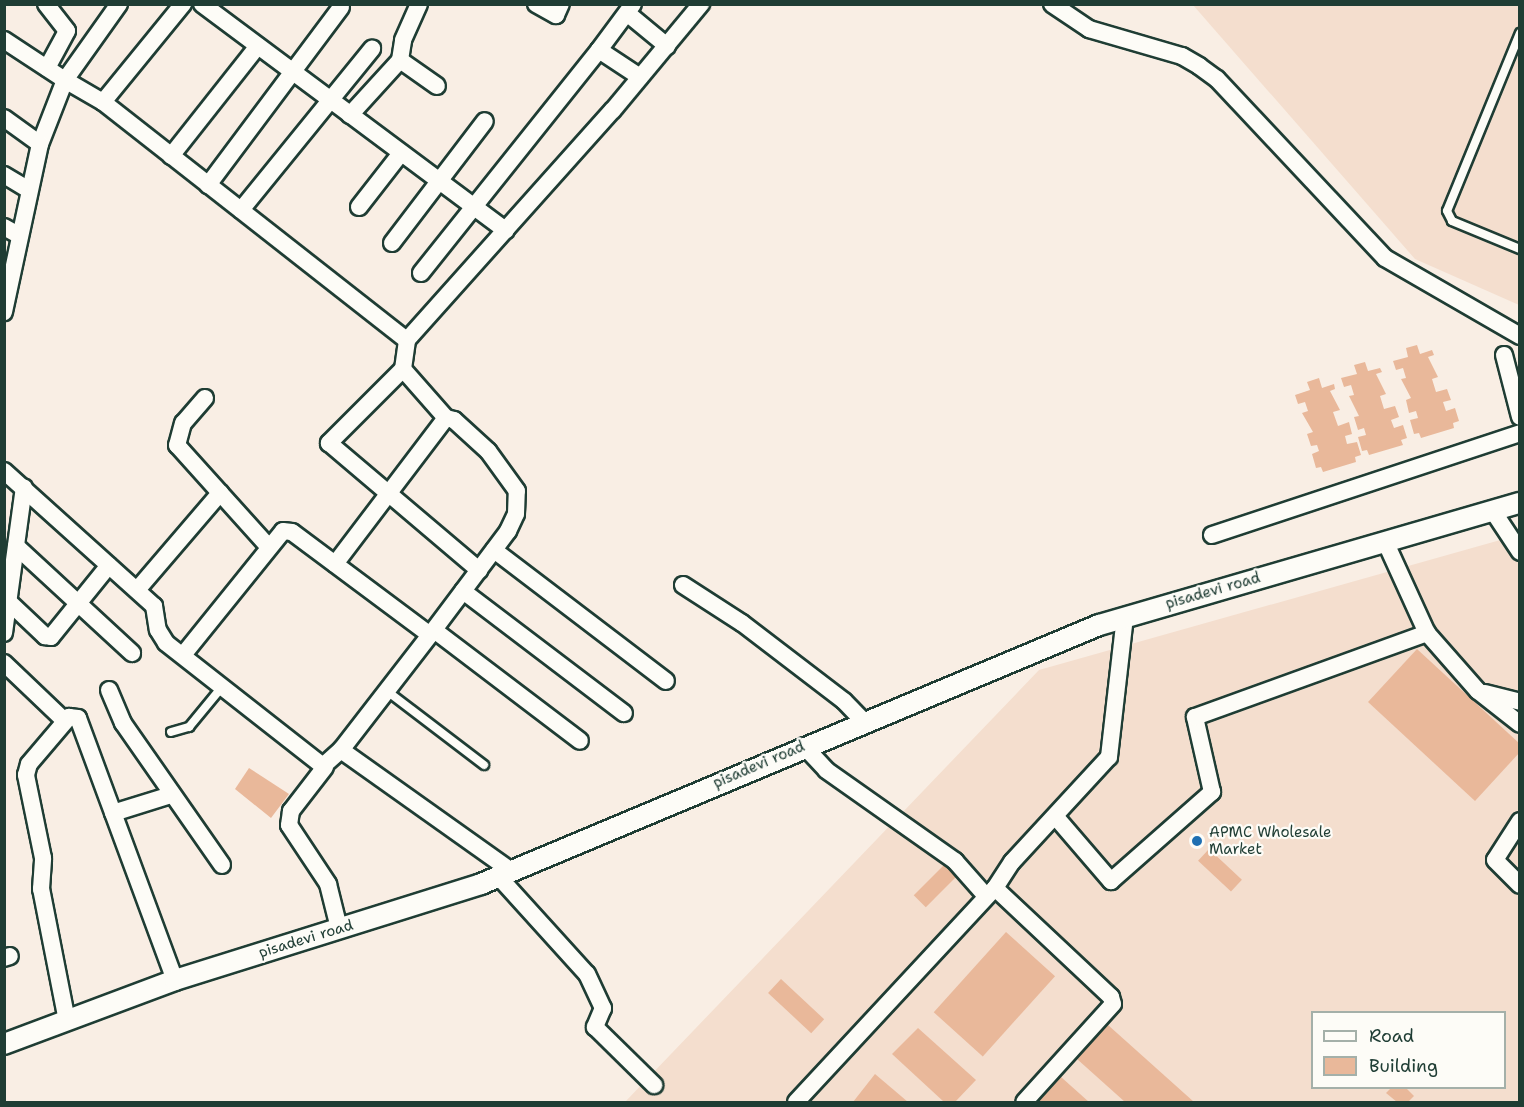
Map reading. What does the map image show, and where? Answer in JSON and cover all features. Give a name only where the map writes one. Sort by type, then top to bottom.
[{"type":"street","points":[[46,4],[67,31],[47,68]]},
{"type":"street","points":[[4,312],[40,144],[65,80],[119,4]]},
{"type":"street","points":[[103,102],[183,4]]},
{"type":"street","points":[[202,4],[291,73],[506,231]]},
{"type":"street","points":[[350,115],[400,60],[403,40],[420,4]]},
{"type":"street","points":[[536,4],[556,15],[561,4]]},
{"type":"street","points":[[479,570],[328,443],[403,369],[407,340],[506,231],[701,4]]},
{"type":"street","points":[[1052,4],[1089,29],[1182,56],[1199,66],[1217,79],[1384,258],[1520,336]]},
{"type":"street","points":[[208,185],[340,5]]},
{"type":"street","points":[[421,273],[475,208],[630,9],[667,46]]},
{"type":"street","points":[[4,40],[103,102],[407,340]]},
{"type":"street","points":[[171,156],[258,46]]},
{"type":"street","points":[[241,210],[372,48]]},
{"type":"street","points":[[598,50],[640,77]]},
{"type":"street","points":[[400,60],[437,86]]},
{"type":"street","points":[[4,118],[40,144]]},
{"type":"street","points":[[392,243],[485,121]]},
{"type":"street","points":[[359,207],[401,153]]},
{"type":"street","points":[[4,175],[29,190]]},
{"type":"street","points":[[4,227],[20,236]]},
{"type":"street","points":[[1504,355],[1520,417]]},
{"type":"street","points":[[339,928],[328,884],[289,825],[291,812],[479,570],[516,514],[517,490],[488,451],[453,420],[446,418],[403,369]]},
{"type":"street","points":[[206,398],[183,423],[177,445],[268,546]]},
{"type":"street","points":[[335,564],[446,418]]},
{"type":"street","points":[[1212,535],[1520,433]]},
{"type":"street","points":[[4,471],[156,609],[162,638],[325,767]]},
{"type":"street","points":[[4,633],[24,487]]},
{"type":"street","points":[[137,590],[220,493]]},
{"type":"street","name":"pisadevi road","points":[[4,1044],[175,980],[504,873],[863,721],[1125,617],[1520,503]]},
{"type":"street","points":[[1493,511],[1520,552]]},
{"type":"street","points":[[183,655],[268,546],[283,531],[292,532],[580,741]]},
{"type":"street","points":[[1385,541],[1427,633],[1478,691],[1520,724]]},
{"type":"street","points":[[16,546],[132,652]]},
{"type":"street","points":[[494,550],[666,681]]},
{"type":"street","points":[[9,602],[48,637],[56,635],[109,565]]},
{"type":"street","points":[[683,585],[742,623],[844,701],[863,721]]},
{"type":"street","points":[[463,591],[624,713]]},
{"type":"street","points":[[796,1102],[990,892],[1012,862],[1109,757],[1125,617]]},
{"type":"street","points":[[1055,816],[1112,881],[1212,792],[1195,717],[1427,633]]},
{"type":"street","points":[[4,663],[65,721]]},
{"type":"street","points":[[109,690],[123,723],[171,795],[222,865]]},
{"type":"street","points":[[1478,691],[1520,702]]},
{"type":"street","points":[[67,1021],[41,889],[43,858],[26,775],[30,764],[65,721],[72,716],[78,718],[175,980]]},
{"type":"street","points":[[804,746],[826,771],[955,861],[1111,997],[1113,1004],[1024,1102]]},
{"type":"street","points":[[341,750],[504,873],[587,974],[603,1008],[595,1027],[654,1085]]},
{"type":"street","points":[[112,813],[171,795]]},
{"type":"street","points":[[1520,821],[1495,860],[1520,885]]},
{"type":"lane","points":[[1520,33],[1447,211],[1452,221],[1520,249]]},
{"type":"lane","points":[[171,732],[189,727],[223,686]]},
{"type":"lane","points":[[387,691],[484,765]]},
{"type":"shaded area","points":[[1193,5],[1519,5],[1519,305],[1415,259]]},
{"type":"shaded area","name":"APMC Wholesale Market","points":[[1511,537],[1519,550],[1519,1102],[625,1102],[1039,670]]},
{"type":"building","points":[[1417,345],[1420,354],[1432,350],[1434,355],[1428,357],[1438,377],[1432,379],[1436,392],[1447,389],[1451,400],[1443,402],[1446,411],[1455,408],[1459,421],[1453,423],[1454,428],[1421,438],[1419,433],[1414,434],[1410,420],[1418,418],[1416,411],[1409,413],[1406,400],[1411,398],[1401,379],[1406,378],[1403,368],[1396,370],[1393,361],[1408,357],[1406,348]]},
{"type":"building","points":[[1365,362],[1368,371],[1380,368],[1382,372],[1376,374],[1386,394],[1380,396],[1384,409],[1395,406],[1399,417],[1391,420],[1394,428],[1403,425],[1407,438],[1401,440],[1403,445],[1369,455],[1367,450],[1362,451],[1358,437],[1366,435],[1364,428],[1358,430],[1354,417],[1359,416],[1349,396],[1354,395],[1351,385],[1344,387],[1341,378],[1357,374],[1354,365]]},
{"type":"building","points":[[1319,378],[1322,388],[1334,384],[1335,389],[1330,391],[1340,410],[1333,412],[1338,426],[1349,422],[1352,434],[1345,436],[1347,444],[1357,442],[1361,455],[1355,457],[1356,462],[1323,472],[1321,467],[1316,468],[1312,454],[1319,451],[1317,445],[1311,446],[1307,434],[1313,432],[1302,413],[1308,411],[1305,402],[1298,404],[1295,395],[1310,390],[1307,382]]},
{"type":"building","points":[[1417,649],[1520,744],[1520,752],[1475,801],[1368,702]]},
{"type":"building","points":[[249,768],[289,794],[271,818],[235,789]]},
{"type":"building","points":[[1209,849],[1242,880],[1231,891],[1198,861]]},
{"type":"building","points":[[947,862],[959,874],[926,907],[914,895]]},
{"type":"building","points":[[1006,932],[1055,976],[983,1056],[934,1012]]},
{"type":"building","points":[[781,979],[824,1019],[811,1033],[768,993]]},
{"type":"building","points":[[1108,1025],[1194,1102],[1125,1102],[1077,1059]]},
{"type":"building","points":[[918,1028],[976,1080],[955,1102],[944,1102],[892,1054]]},
{"type":"building","points":[[875,1074],[908,1102],[853,1102]]},
{"type":"building","points":[[1061,1077],[1089,1102],[1038,1102]]},
{"type":"building","points":[[1390,1089],[1407,1089],[1414,1096],[1408,1102],[1397,1102],[1386,1093]]},
{"type":"place","name":"APMC Wholesale Market","points":[[1197,841]]}]
